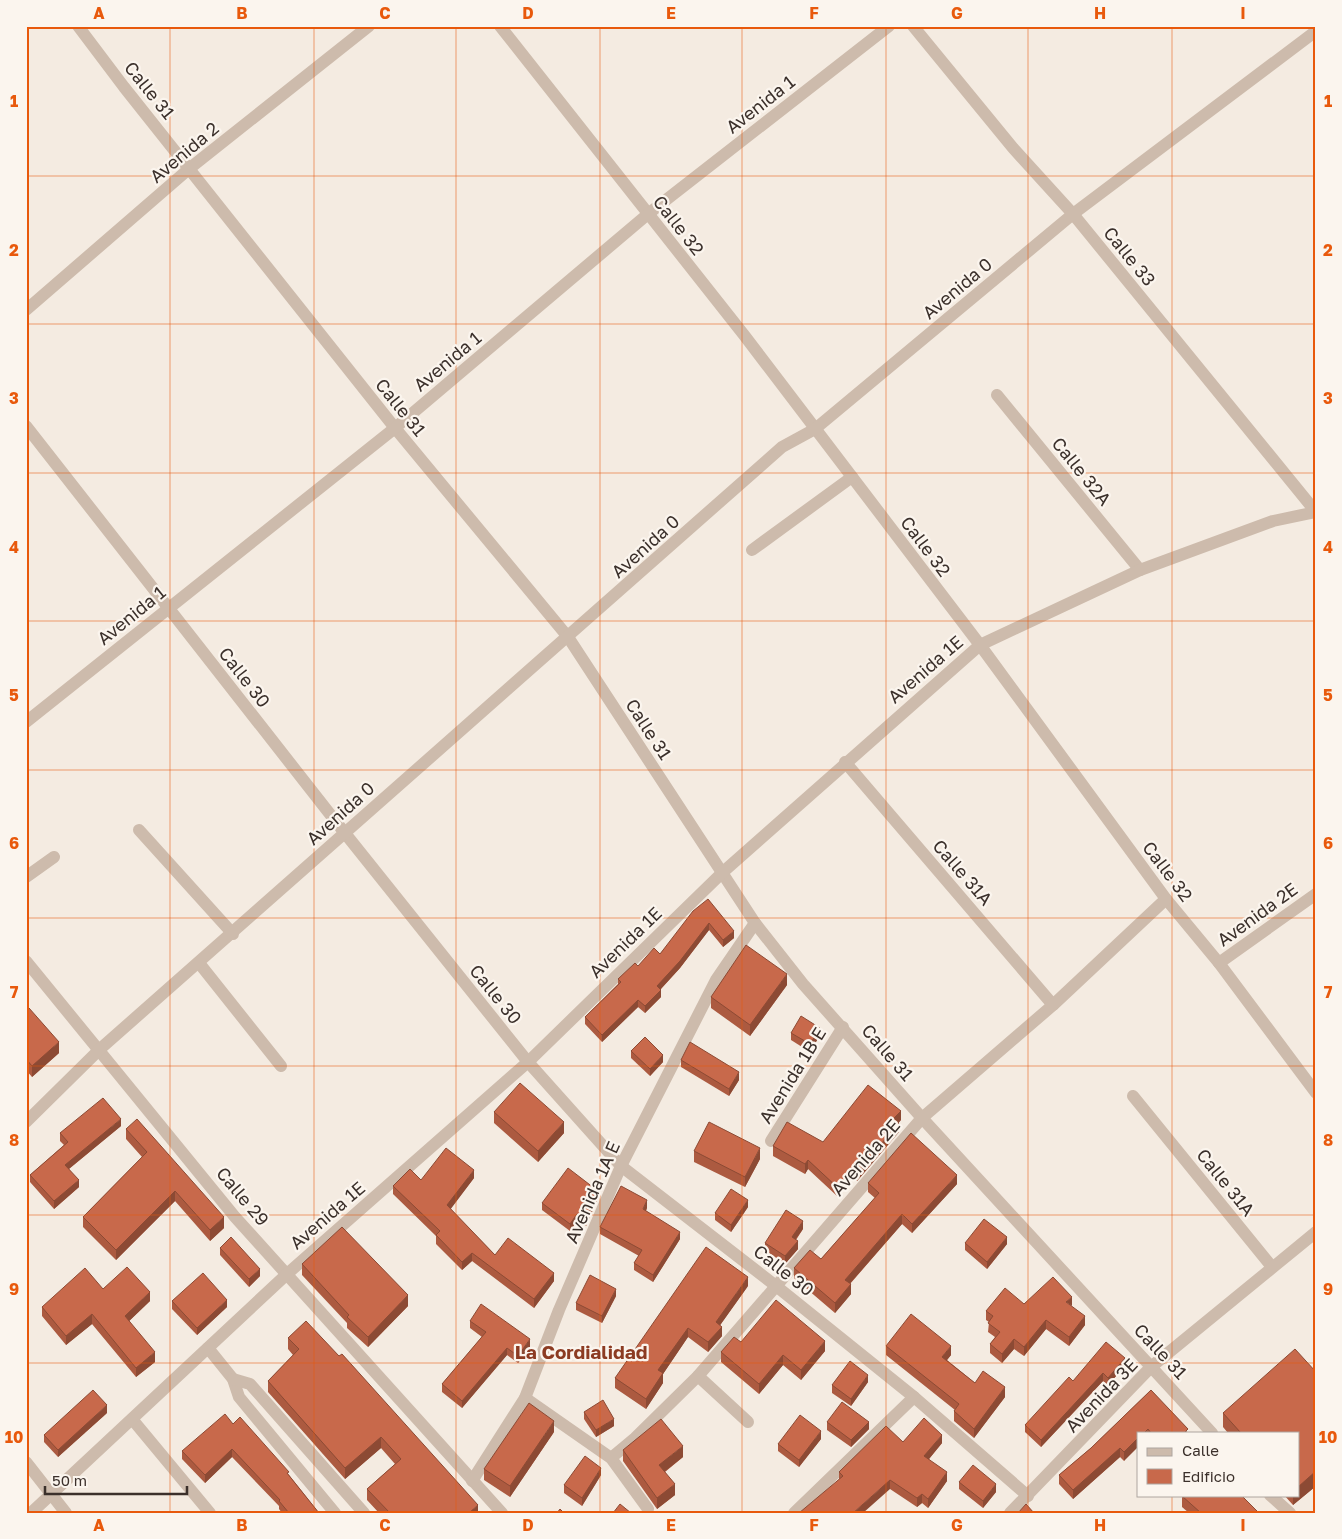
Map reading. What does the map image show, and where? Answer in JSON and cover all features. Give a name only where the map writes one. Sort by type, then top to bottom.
[{"type":"street","name":"Calle 31","points":[[78,26],[124,88],[190,168],[395,428],[568,637],[755,922],[803,984],[922,1118],[1211,1432]]},
{"type":"street","name":"Avenida 2","points":[[26,310],[190,168],[369,26]]},
{"type":"street","name":"Calle 32","points":[[500,26],[852,477],[980,645],[1166,899],[1219,963],[1316,1094]]},
{"type":"street","name":"Avenida 1","points":[[26,722],[395,428],[648,214],[889,26]]},
{"type":"street","name":"Calle 33","points":[[913,26],[1013,148],[1073,214],[1316,512]]},
{"type":"street","name":"Avenida 0","points":[[26,1122],[100,1050],[233,934],[344,832],[782,447],[815,429],[1073,214],[1316,31]]},
{"type":"street","name":"Calle 32A","points":[[997,395],[1140,570]]},
{"type":"street","name":"Calle 30","points":[[26,426],[344,832],[528,1062],[621,1166],[776,1286],[914,1397],[1028,1496]]},
{"type":"street","points":[[752,550],[852,477]]},
{"type":"street","name":"Avenida 1E","points":[[31,1513],[287,1274],[528,1062],[723,872],[845,762],[980,645],[1140,570],[1273,521],[1316,512]]},
{"type":"street","name":"Calle 31A","points":[[845,762],[1053,1005]]},
{"type":"street","points":[[139,830],[151,846],[233,934]]},
{"type":"street","points":[[26,877],[54,856]]},
{"type":"street","name":"Avenida 2E","points":[[1219,963],[1316,894]]},
{"type":"street","name":"Avenida 2E","points":[[611,1458],[635,1438],[698,1376],[922,1118],[1053,1005],[1166,899]]},
{"type":"street","name":"Avenida 1A E","points":[[472,1481],[525,1398],[559,1310],[621,1166],[716,980],[755,922]]},
{"type":"street","name":"Calle 29","points":[[26,961],[235,1217],[502,1513]]},
{"type":"street","points":[[200,963],[281,1066]]},
{"type":"street","name":"Avenida 1B E","points":[[771,1140],[843,1027]]},
{"type":"street","name":"Calle 31A","points":[[1133,1096],[1272,1267]]},
{"type":"street","name":"Avenida 3E","points":[[1010,1513],[1151,1367],[1316,1232]]},
{"type":"street","points":[[208,1348],[233,1380],[239,1397],[335,1513]]},
{"type":"street","points":[[698,1376],[748,1422]]},
{"type":"street","points":[[233,1380],[250,1384],[364,1513]]},
{"type":"street","points":[[794,1513],[914,1397]]},
{"type":"street","points":[[525,1398],[611,1458],[648,1509]]},
{"type":"street","points":[[132,1419],[210,1513]]},
{"type":"street","points":[[26,1462],[66,1513]]},
{"type":"street","points":[[1271,1496],[1290,1513]]},
{"type":"building","points":[[708,899],[734,931],[723,940],[709,923],[680,961],[657,986],[661,990],[645,1006],[638,1000],[602,1035],[585,1017],[621,982],[618,979],[635,963],[638,966],[654,948],[660,954],[693,911]]},
{"type":"building","points":[[746,945],[787,974],[750,1025],[711,997]]},
{"type":"building","points":[[29,1008],[59,1042],[32,1066],[26,1059],[26,1011]]},
{"type":"building","points":[[801,1016],[820,1028],[810,1044],[791,1033]]},
{"type":"building","points":[[645,1037],[663,1055],[650,1069],[631,1051]]},
{"type":"building","points":[[690,1042],[739,1072],[729,1089],[681,1060]]},
{"type":"building","points":[[520,1083],[564,1122],[538,1151],[494,1112]]},
{"type":"building","points":[[868,1085],[901,1111],[894,1118],[899,1123],[857,1172],[854,1169],[837,1187],[808,1160],[805,1164],[773,1146],[787,1122],[823,1142]]},
{"type":"building","points":[[103,1098],[121,1119],[65,1165],[79,1180],[54,1201],[30,1175],[68,1142],[60,1133]]},
{"type":"building","points":[[137,1119],[224,1217],[210,1230],[175,1191],[116,1250],[83,1217],[147,1152],[126,1129]]},
{"type":"building","points":[[709,1122],[760,1148],[745,1177],[694,1151]]},
{"type":"building","points":[[911,1133],[957,1175],[912,1224],[902,1214],[845,1280],[851,1284],[835,1303],[794,1268],[810,1250],[821,1259],[879,1193],[868,1183]]},
{"type":"building","points":[[446,1148],[474,1170],[447,1205],[495,1255],[508,1238],[554,1273],[534,1299],[472,1253],[462,1262],[436,1235],[440,1231],[393,1186],[410,1169],[421,1180]]},
{"type":"building","points":[[568,1168],[598,1191],[586,1219],[577,1214],[570,1224],[542,1203]]},
{"type":"building","points":[[621,1186],[647,1200],[643,1209],[680,1232],[653,1275],[634,1263],[642,1250],[600,1227]]},
{"type":"building","points":[[731,1189],[748,1200],[731,1225],[715,1213]]},
{"type":"building","points":[[786,1210],[803,1221],[792,1237],[798,1241],[785,1256],[765,1243]]},
{"type":"building","points":[[984,1219],[1007,1237],[987,1262],[965,1243]]},
{"type":"building","points":[[342,1227],[408,1295],[368,1337],[347,1317],[349,1315],[302,1264]]},
{"type":"building","points":[[231,1237],[260,1269],[249,1279],[220,1248]]},
{"type":"building","points":[[706,1247],[748,1277],[716,1322],[722,1327],[708,1342],[688,1328],[658,1370],[663,1373],[646,1399],[615,1378]]},
{"type":"building","points":[[127,1267],[150,1292],[125,1316],[155,1352],[136,1368],[92,1314],[66,1336],[42,1307],[85,1268],[103,1289]]},
{"type":"building","points":[[203,1273],[227,1300],[197,1328],[172,1301]]},
{"type":"building","points":[[590,1275],[616,1289],[602,1316],[576,1303]]},
{"type":"building","points":[[1053,1277],[1072,1297],[1066,1302],[1085,1316],[1069,1337],[1046,1320],[1024,1347],[1014,1339],[1002,1354],[990,1344],[1000,1332],[988,1323],[993,1316],[986,1311],[1005,1288],[1024,1304]]},
{"type":"building","points":[[776,1300],[825,1341],[801,1370],[783,1355],[759,1384],[721,1352],[734,1337],[741,1342]]},
{"type":"building","points":[[481,1304],[530,1339],[518,1356],[507,1348],[462,1401],[442,1384],[486,1332],[470,1321]]},
{"type":"building","points":[[911,1314],[951,1346],[942,1357],[975,1383],[983,1371],[1005,1387],[974,1429],[954,1411],[959,1404],[886,1346]]},
{"type":"building","points":[[306,1321],[339,1356],[342,1354],[478,1505],[469,1513],[390,1513],[367,1489],[401,1459],[381,1437],[345,1468],[268,1381],[299,1349],[288,1338]]},
{"type":"building","points":[[1106,1342],[1125,1358],[1108,1378],[1103,1373],[1041,1440],[1025,1425],[1069,1377],[1073,1381]]},
{"type":"building","points":[[1295,1349],[1316,1372],[1316,1471],[1300,1485],[1300,1432],[1240,1432],[1223,1413]]},
{"type":"building","points":[[850,1361],[868,1375],[851,1399],[832,1385]]},
{"type":"building","points":[[93,1390],[107,1405],[58,1450],[44,1435]]},
{"type":"building","points":[[1151,1390],[1188,1429],[1185,1432],[1150,1432],[1148,1429],[1145,1432],[1137,1432],[1137,1439],[1124,1452],[1120,1448],[1073,1490],[1059,1475],[1091,1448]]},
{"type":"building","points":[[603,1400],[614,1419],[596,1430],[584,1412]]},
{"type":"building","points":[[842,1402],[869,1422],[851,1440],[827,1422]]},
{"type":"building","points":[[529,1403],[554,1421],[510,1486],[484,1469]]},
{"type":"building","points":[[225,1414],[233,1424],[240,1417],[289,1472],[287,1473],[319,1513],[289,1513],[280,1500],[232,1449],[205,1475],[182,1451]]},
{"type":"building","points":[[800,1415],[821,1431],[799,1460],[778,1444]]},
{"type":"building","points":[[924,1418],[942,1435],[924,1456],[947,1472],[928,1499],[922,1494],[917,1498],[890,1480],[853,1513],[799,1513],[843,1476],[839,1472],[886,1426],[903,1442]]},
{"type":"building","points":[[661,1419],[683,1446],[659,1465],[675,1484],[657,1498],[623,1450]]},
{"type":"building","points":[[585,1456],[601,1468],[582,1498],[564,1485]]},
{"type":"building","points":[[973,1465],[996,1484],[983,1501],[959,1482]]},
{"type":"building","points":[[1182,1496],[1242,1496],[1259,1513],[1201,1513]]},
{"type":"building","points":[[620,1504],[631,1513],[613,1513]]},
{"type":"building","points":[[1026,1504],[1034,1513],[1018,1513]]},
{"type":"district","name":"La Cordialidad","points":[[581,1351]]}]
